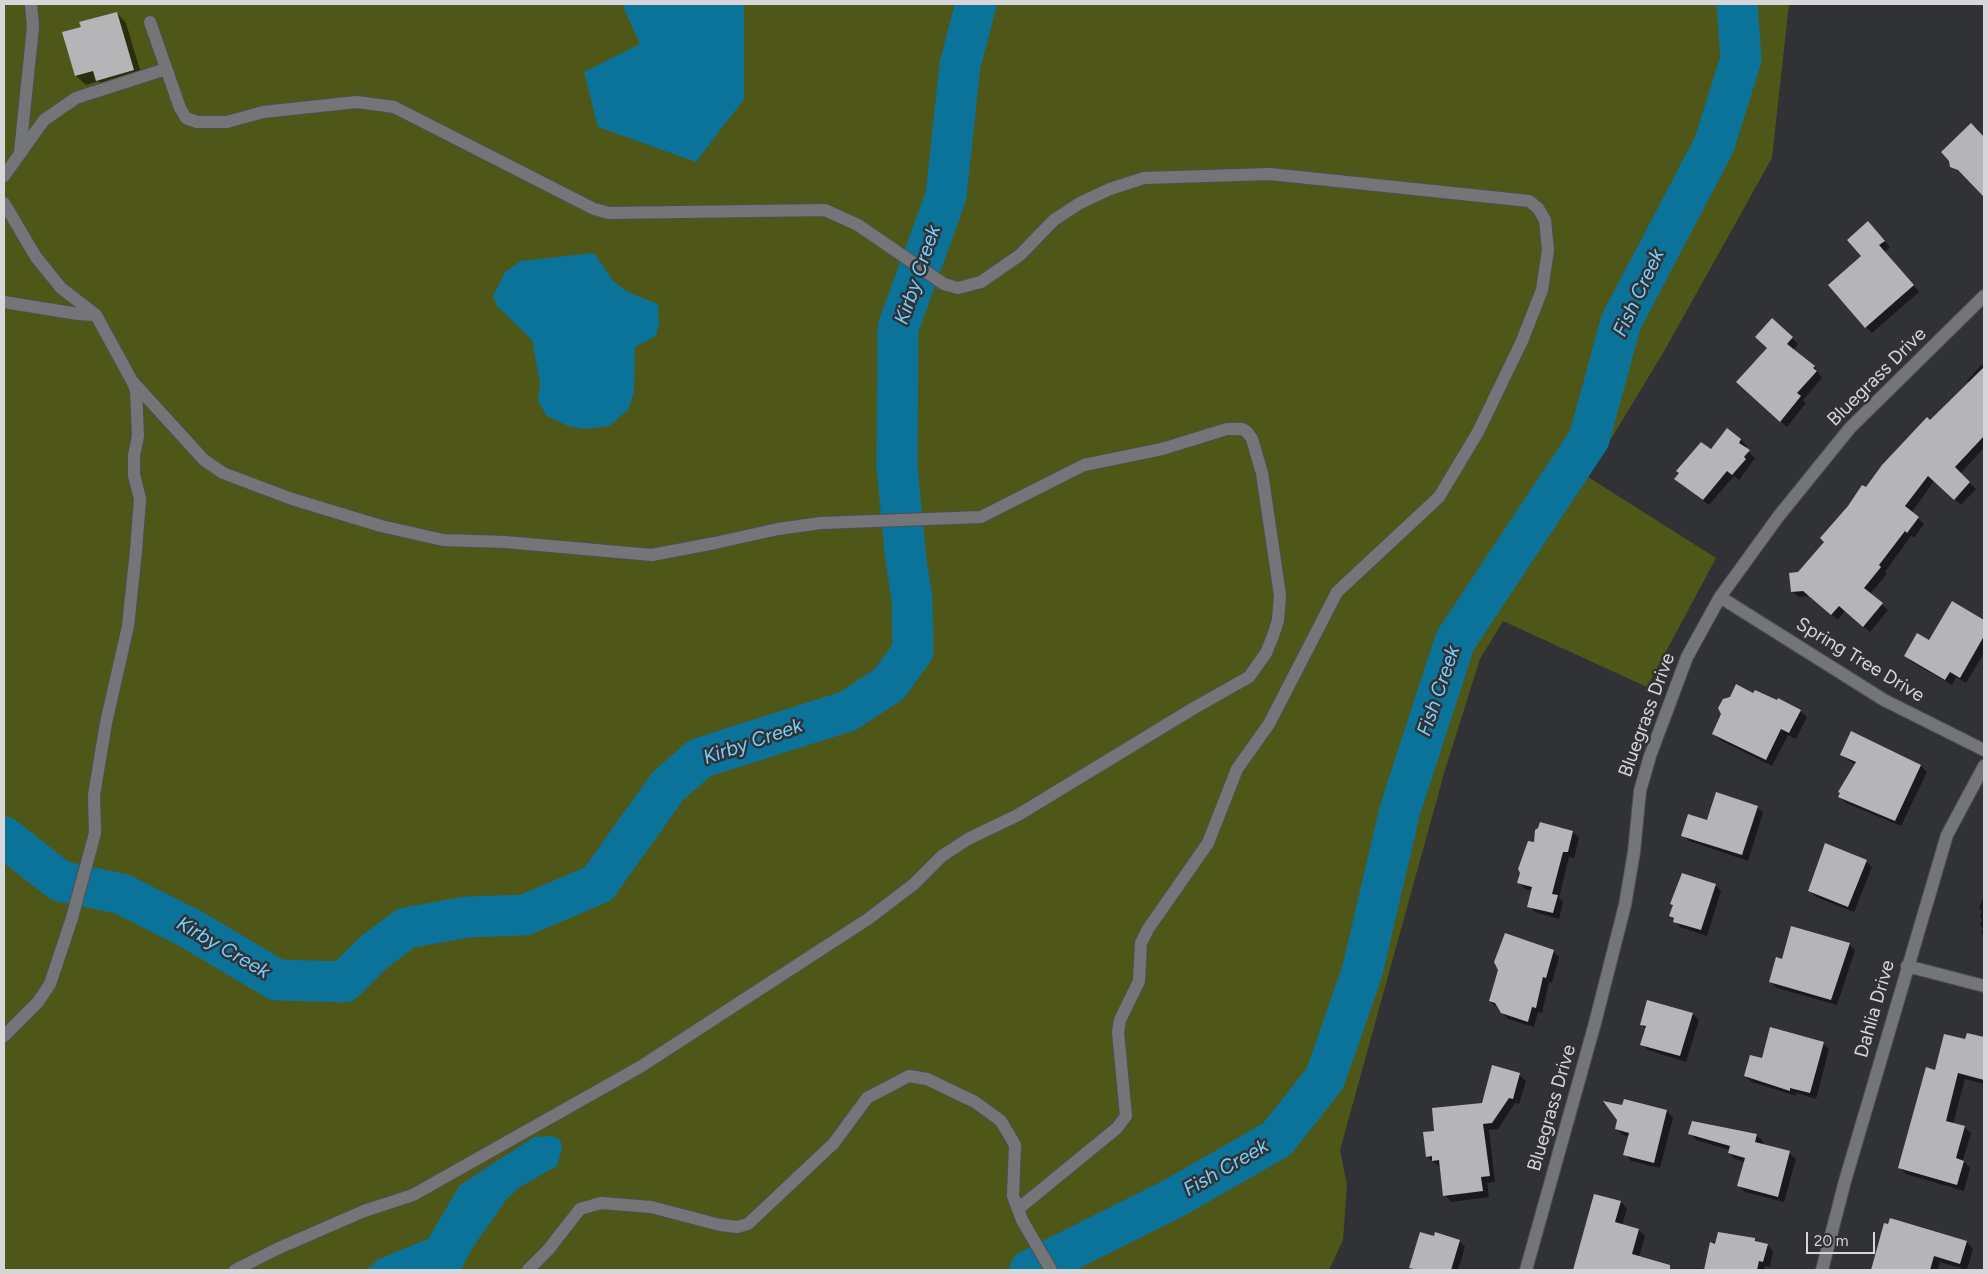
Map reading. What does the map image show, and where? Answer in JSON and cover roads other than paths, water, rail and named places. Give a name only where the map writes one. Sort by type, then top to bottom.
[{"type":"street","points":[[20,152],[33,27],[31,4]]},
{"type":"street","points":[[150,22],[180,108],[186,118],[197,122],[227,122],[263,112],[357,102],[394,107],[594,209],[610,213],[825,210],[858,224],[944,284],[958,288],[981,282],[1020,255],[1054,220],[1080,203],[1110,189],[1144,178],[1270,174],[1528,202],[1538,208],[1545,220],[1548,250],[1542,290],[1522,341],[1478,432],[1439,497],[1337,592],[1269,724],[1237,770],[1208,843],[1148,928],[1142,943],[1139,981],[1120,1020],[1118,1032],[1126,1116],[1117,1128],[1020,1215]]},
{"type":"street","points":[[4,176],[44,120],[76,98],[166,69]]},
{"type":"street","points":[[4,203],[36,257],[61,288],[96,315],[132,380],[136,390],[137,409],[134,475],[140,499],[128,626],[106,723],[94,795],[95,833],[72,918],[50,984],[38,1002],[4,1036]]},
{"type":"street","name":"Bluegrass Drive","points":[[1526,1270],[1595,1024],[1625,906],[1634,852],[1640,791],[1650,756],[1687,657],[1720,597],[1778,517],[1850,428],[1984,296]]},
{"type":"street","points":[[4,302],[78,314],[96,315]]},
{"type":"street","points":[[132,380],[204,460],[223,473],[301,502],[381,526],[443,540],[505,542],[652,555],[716,544],[778,528],[821,523],[981,517],[1084,466],[1162,449],[1227,429],[1242,429],[1252,439],[1262,473],[1277,564],[1280,595],[1278,620],[1266,653],[1249,677],[1186,712],[1018,815],[968,839],[942,856],[914,884],[868,918],[640,1067],[413,1195],[364,1211],[279,1248],[235,1270]]},
{"type":"street","name":"Spring Tree Drive","points":[[1720,597],[1884,700],[1984,750]]},
{"type":"street","name":"Dahlia Drive","points":[[1822,1270],[1845,1181],[1947,835],[1984,766]]},
{"type":"street","points":[[1907,966],[1984,986]]},
{"type":"street","points":[[528,1270],[548,1250],[580,1209],[601,1202],[651,1207],[720,1225],[737,1227],[748,1224],[834,1143],[866,1098],[909,1076],[927,1079],[975,1102],[1001,1122],[1015,1144],[1013,1196],[1020,1215],[1051,1270]]},
{"type":"water","points":[[622,4],[744,4],[744,99],[696,162],[598,127],[584,72],[640,44]]},
{"type":"water","points":[[594,253],[613,281],[628,292],[658,304],[659,323],[656,336],[635,347],[634,393],[628,410],[609,426],[585,429],[568,426],[547,416],[538,401],[540,383],[532,340],[497,306],[493,296],[505,272],[521,261]]},
{"type":"water","points":[[551,1136],[558,1138],[561,1142],[562,1148],[557,1166],[520,1187],[506,1200],[471,1250],[461,1270],[366,1270],[379,1259],[428,1239],[460,1185],[534,1137]]},
{"type":"waterway","name":"Kirby Creek","points":[[4,837],[60,881],[122,894],[191,929],[277,980],[344,982],[374,952],[406,928],[467,917],[525,915],[598,884],[668,786],[700,758],[848,711],[889,684],[913,651],[912,598],[906,561],[897,467],[898,328],[946,196],[960,65],[976,4]]},
{"type":"waterway","name":"Fish Creek","points":[[1030,1270],[1174,1198],[1277,1139],[1325,1078],[1362,972],[1400,810],[1455,641],[1589,439],[1621,322],[1714,145],[1741,59],[1737,4]]}]
